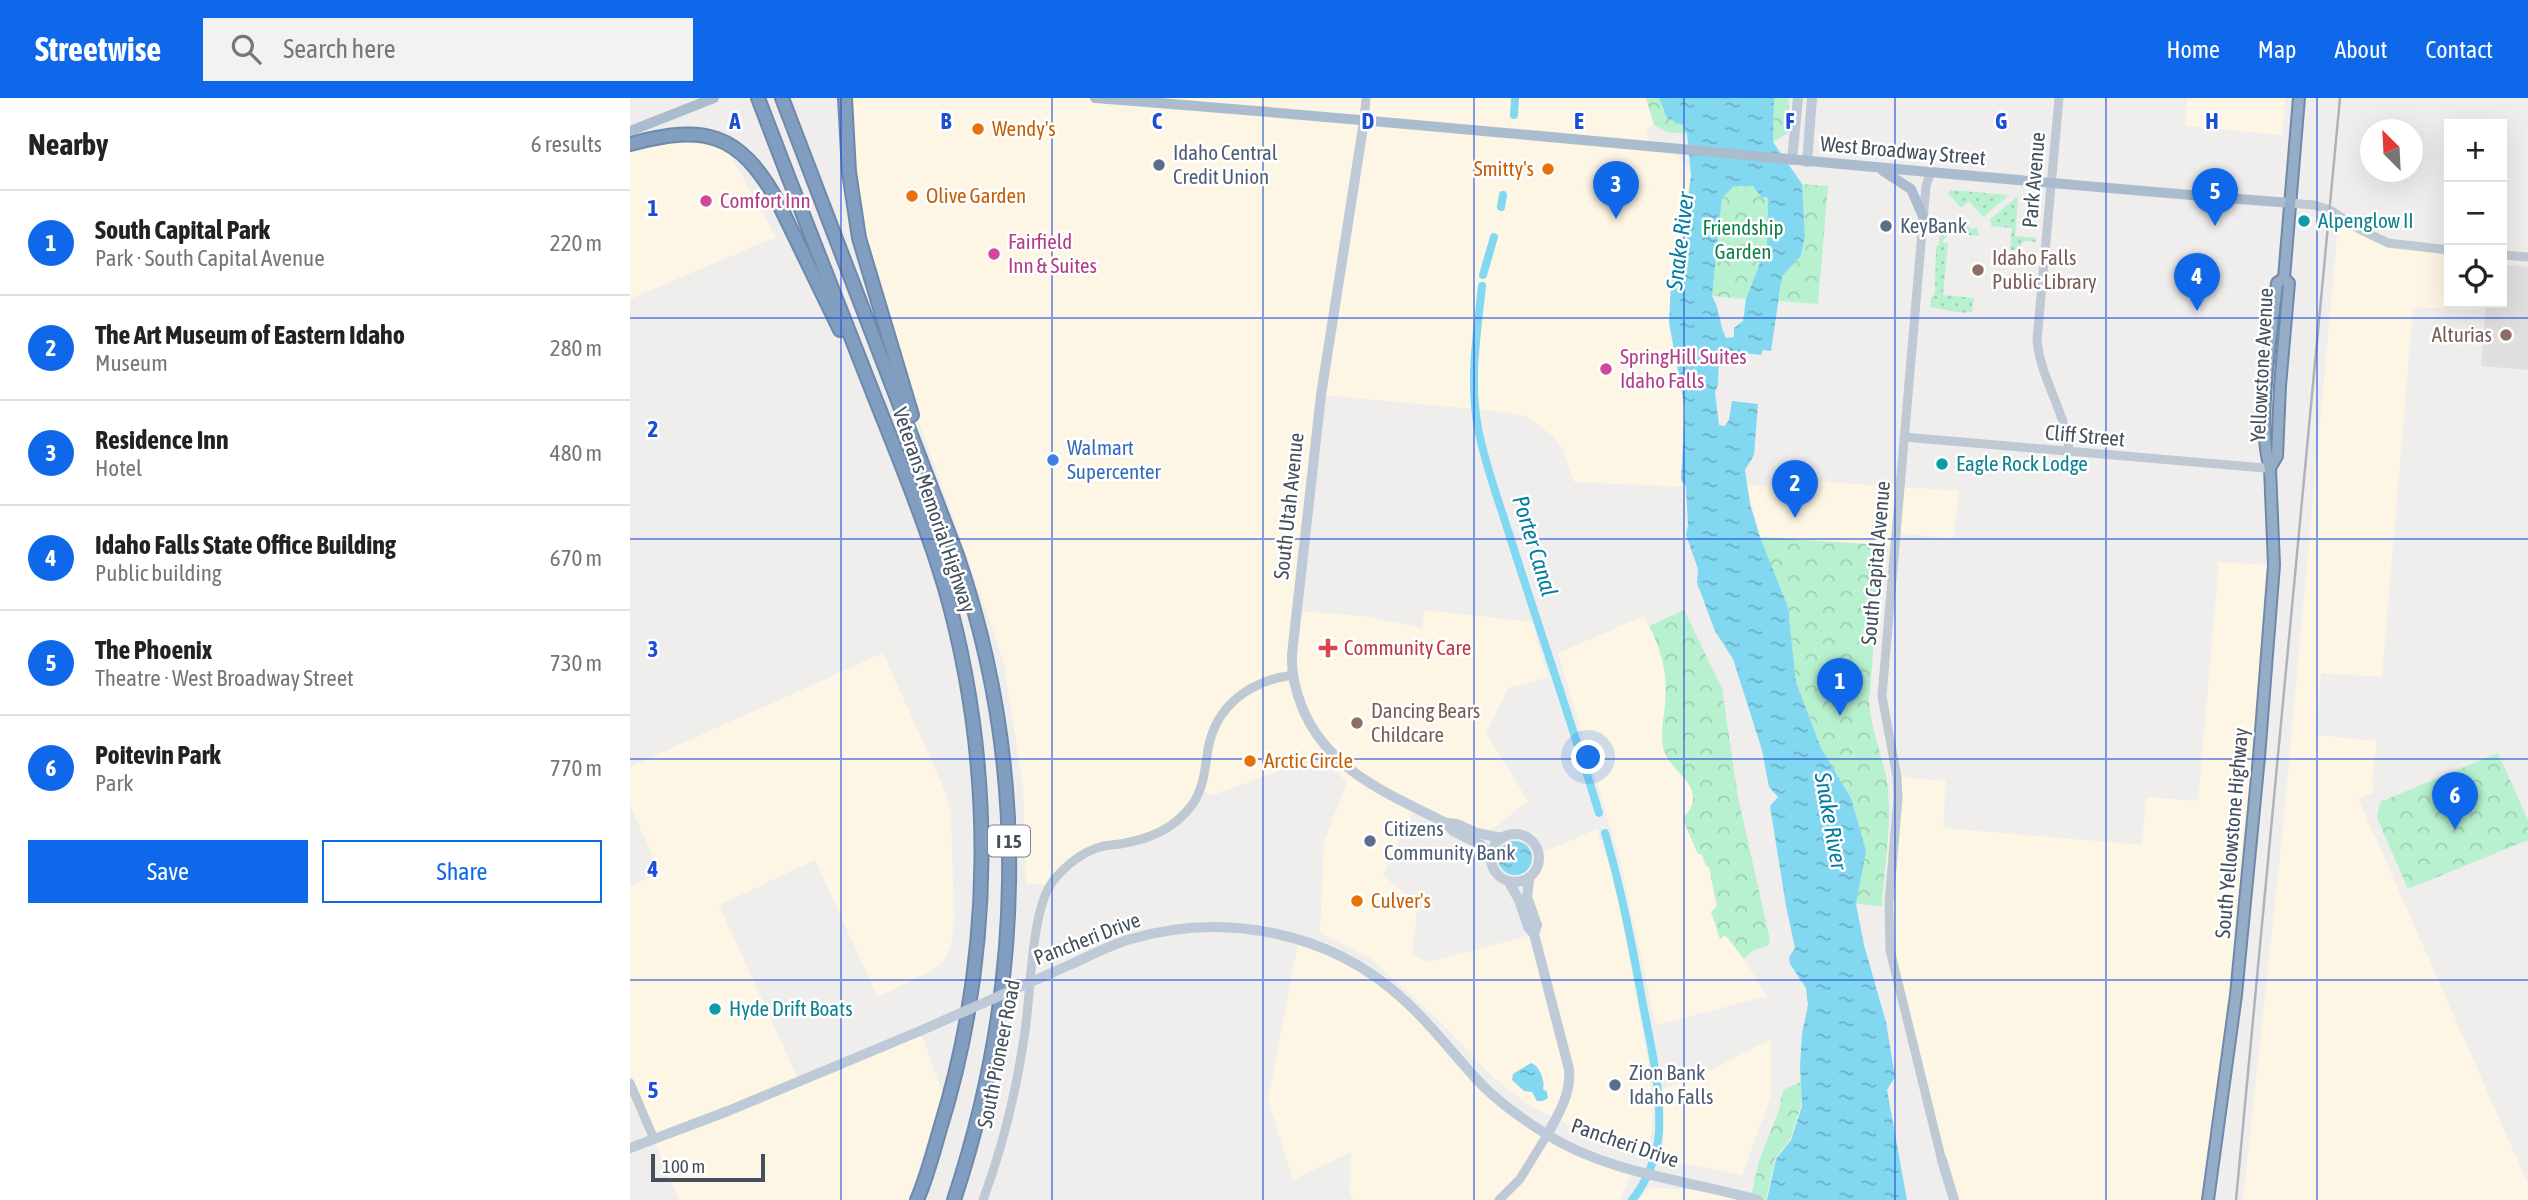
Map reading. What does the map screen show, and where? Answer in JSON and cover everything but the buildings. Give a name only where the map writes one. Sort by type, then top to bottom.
[{"type":"highway","name":"Veterans Memorial Highway","points":[[757,98],[898,455],[944,587],[971,712],[978,774],[981,839],[980,921],[973,987],[957,1072],[918,1200]]},
{"type":"highway","name":"Veterans Memorial Highway","points":[[782,98],[932,486],[968,587],[993,686],[1005,761],[1009,820],[1009,915],[999,1014],[974,1139],[954,1200]]},
{"type":"highway","points":[[845,98],[849,172],[859,238],[932,486]]},
{"type":"highway","name":"Yellowstone Avenue","points":[[2267,468],[2265,414],[2277,283],[2284,278],[2299,98]]},
{"type":"highway","points":[[630,144],[671,134],[704,135],[734,147],[755,165],[798,239],[898,455]]},
{"type":"highway","name":"South Yellowstone Highway","points":[[2208,1200],[2236,995],[2259,757],[2274,565],[2267,468]]},
{"type":"main road","points":[[630,131],[714,98]]},
{"type":"main road","name":"West Broadway Street","points":[[1094,98],[1930,174],[2290,203]]},
{"type":"main road","points":[[1788,160],[1798,98]]},
{"type":"main road","points":[[1807,162],[1812,98]]},
{"type":"main road","name":"South Utah Avenue","points":[[1364,121],[1321,395],[1292,654],[1293,675],[1312,727],[1332,755],[1370,785],[1446,823],[1502,838],[1518,834],[1526,836],[1537,846],[1540,859],[1538,867],[1529,879],[1527,897],[1536,925],[1534,934]]},
{"type":"main road","points":[[1881,169],[1910,188],[1924,219]]},
{"type":"main road","name":"South Utah Avenue","points":[[1446,823],[1453,831],[1481,845],[1491,855],[1493,869],[1509,882],[1519,900],[1528,927],[1534,934],[1562,1037],[1570,1083],[1563,1106],[1547,1135]]},
{"type":"main road","points":[[1491,855],[1493,848],[1502,838]]},
{"type":"main road","points":[[1509,882],[1529,879]]},
{"type":"main road","name":"Pancheri Drive","points":[[630,1148],[729,1111],[1126,941],[1163,931],[1229,927],[1277,932],[1298,938],[1334,952],[1368,971],[1419,1014],[1483,1086],[1507,1108],[1547,1135],[1581,1152],[1633,1170],[1758,1200]]},
{"type":"main road","points":[[1942,1160],[1952,1200]]},
{"type":"street","points":[[1364,121],[1366,98]]},
{"type":"street","name":"Park Avenue","points":[[2059,98],[2039,306],[2038,348],[2045,377],[2068,438],[2069,452]]},
{"type":"street","name":"South Capital Avenue","points":[[1930,174],[1926,186],[1882,696],[1898,797],[1889,904],[1890,950],[1942,1160]]},
{"type":"street","points":[[2290,203],[2314,205],[2330,210],[2359,229],[2388,243],[2444,249]]},
{"type":"street","points":[[2507,255],[2528,257]]},
{"type":"street","name":"Cliff Street","points":[[1904,437],[2267,468]]},
{"type":"street","name":"South Pioneer Road","points":[[983,1200],[1016,1080],[1026,1031],[1039,921],[1044,898],[1051,884],[1066,866],[1081,855],[1101,846],[1146,839],[1172,826],[1193,804],[1201,789],[1212,733],[1227,707],[1243,691],[1257,684],[1293,675]]},
{"type":"street","points":[[630,1083],[654,1139]]},
{"type":"street","name":"South Utah Avenue","points":[[1499,1200],[1521,1179],[1547,1135]]},
{"type":"shaded area","points":[[845,98],[1646,98],[1654,125],[1646,130],[1649,147],[1672,149],[1691,174],[1686,215],[1687,254],[1671,283],[1669,322],[1685,409],[1681,480],[1686,487],[1574,482],[1563,450],[1553,436],[1527,417],[1506,412],[1321,395],[1297,611],[1363,616],[1422,628],[1424,610],[1532,622],[1548,677],[1508,688],[1486,733],[1528,801],[1479,839],[1415,807],[1383,876],[1418,902],[1412,954],[1429,962],[1534,934],[1530,914],[1534,883],[1544,852],[1597,829],[1616,884],[1648,1062],[1653,1114],[1649,1154],[1596,1139],[1529,1105],[1495,1079],[1432,1014],[1370,958],[1320,933],[1324,842],[1347,782],[1319,756],[1211,796],[1201,789],[1172,826],[1081,855],[1051,884],[1026,884],[1023,788],[1005,669],[881,315],[859,238]]},
{"type":"shaded area","points":[[2187,98],[2285,98],[2282,135],[2185,126]]},
{"type":"shaded area","points":[[705,143],[729,153],[776,237],[630,299],[630,147]]},
{"type":"shaded area","points":[[2338,226],[2359,229],[2376,239],[2444,249],[2444,308],[2476,308],[2476,310],[2413,307],[2382,677],[2321,673],[2316,735],[2377,741],[2372,783],[2375,792],[2358,798],[2528,1184],[2528,1200],[2243,1200],[2282,838]]},
{"type":"shaded area","name":"Alturias","points":[[2507,265],[2528,267],[2528,370],[2481,366],[2486,308],[2507,308]]},
{"type":"shaded area","points":[[1798,480],[1959,491],[1953,538],[1897,533],[1895,548],[1760,537],[1747,485],[1791,487]]},
{"type":"shaded area","points":[[2219,562],[2267,565],[2245,852],[2208,1200],[1947,1200],[1939,1145],[1890,950],[1897,777],[1946,781],[1943,828],[2142,845],[2146,797],[2198,801]]},
{"type":"shaded area","points":[[1644,616],[1664,665],[1667,689],[1662,726],[1673,767],[1688,781],[1692,790],[1693,801],[1684,822],[1706,866],[1709,866],[1721,938],[1725,934],[1767,996],[1656,1025],[1619,856],[1558,653]]},
{"type":"shaded area","points":[[883,653],[945,791],[951,813],[954,920],[951,945],[945,959],[933,970],[878,997],[815,860],[719,905],[799,1081],[920,1031],[943,1094],[909,1200],[679,1200],[630,1083],[630,886],[660,873],[630,805],[630,767]]},
{"type":"shaded area","points":[[1299,938],[1368,971],[1466,1067],[1547,1135],[1633,1170],[1620,1200],[1353,1200],[1350,1193],[1351,1152],[1293,1180],[1268,1100]]},
{"type":"shaded area","points":[[1771,1039],[1771,1096],[1742,1175],[1667,1160],[1663,1156],[1663,1088],[1697,1077]]},
{"type":"shaded area","points":[[1649,1187],[1735,1193],[1734,1200],[1639,1200]]},
{"type":"green space","points":[[1646,98],[1659,98],[1667,118],[1684,126],[1687,134],[1667,132],[1654,125]]},
{"type":"green space","points":[[1774,98],[1789,98],[1788,133],[1773,142]]},
{"type":"green space","points":[[1802,184],[1828,186],[1818,304],[1779,301],[1782,275],[1801,256],[1805,236]]},
{"type":"green space","name":"Friendship Garden","points":[[1734,186],[1753,186],[1763,199],[1768,199],[1767,245],[1746,299],[1712,296],[1722,198]]},
{"type":"green space","points":[[1951,190],[2009,195],[1983,217],[1969,201],[1961,208],[1948,193]]},
{"type":"green space","points":[[2018,196],[2015,236],[2036,238],[2036,242],[2024,241],[2017,250],[2010,250],[2012,228],[1991,226],[1989,220]]},
{"type":"green space","points":[[1962,218],[1972,230],[1976,227],[1980,236],[1959,234],[1958,229],[1949,233],[1942,242],[1948,244],[1943,295],[1974,298],[1972,312],[1968,313],[1930,307],[1931,297],[1935,294],[1936,247],[1940,235]]},
{"type":"green space","points":[[1760,537],[1883,545],[1869,698],[1889,802],[1882,906],[1856,904],[1865,851],[1851,798],[1821,748],[1796,682],[1788,607]]},
{"type":"green space","points":[[1684,610],[1722,688],[1738,797],[1770,940],[1768,946],[1754,950],[1744,959],[1725,935],[1720,939],[1711,912],[1717,906],[1709,867],[1706,866],[1702,854],[1698,854],[1684,822],[1693,797],[1691,789],[1663,748],[1665,674],[1661,654],[1649,626]]},
{"type":"green space","points":[[2498,753],[2528,820],[2528,840],[2408,889],[2377,818],[2380,802]]},
{"type":"green space","points":[[1801,1082],[1801,1106],[1790,1139],[1775,1159],[1766,1200],[1750,1200],[1759,1161],[1779,1110],[1783,1090]]},
{"type":"water","name":"Snake River","points":[[1659,98],[1774,98],[1773,142],[1802,184],[1805,236],[1801,256],[1782,276],[1771,351],[1763,350],[1761,355],[1734,352],[1719,356],[1718,385],[1715,392],[1719,425],[1725,426],[1729,420],[1732,401],[1758,404],[1754,455],[1745,470],[1750,504],[1788,607],[1796,682],[1821,748],[1851,798],[1866,851],[1856,904],[1864,945],[1886,1022],[1895,1077],[1887,1090],[1907,1200],[1767,1200],[1776,1159],[1791,1140],[1802,1106],[1800,1065],[1802,1034],[1808,1005],[1806,988],[1790,964],[1789,957],[1795,948],[1770,806],[1778,797],[1769,787],[1762,750],[1733,659],[1715,631],[1697,583],[1698,569],[1686,535],[1686,487],[1681,480],[1685,409],[1669,323],[1671,283],[1687,254],[1686,215],[1691,174],[1684,126],[1667,118]],"holes":[[[1734,186],[1753,186],[1763,199],[1768,199],[1767,245],[1746,299],[1743,321],[1734,328],[1734,337],[1726,338],[1712,296],[1722,198]]]},
{"type":"water","points":[[1515,841],[1527,846],[1532,858],[1527,870],[1515,875],[1503,870],[1498,858],[1503,846]]},
{"type":"water","points":[[1531,1063],[1539,1070],[1543,1089],[1547,1092],[1548,1098],[1543,1101],[1537,1101],[1532,1092],[1524,1091],[1512,1080],[1513,1074]]},
{"type":"waterway","name":"Porter Canal","points":[[1514,115],[1515,98]]},
{"type":"waterway","name":"Porter Canal","points":[[1501,207],[1503,195]]},
{"type":"waterway","name":"Porter Canal","points":[[1483,275],[1494,237]]},
{"type":"waterway","name":"Porter Canal","points":[[1482,286],[1474,375],[1475,410],[1481,442],[1599,813]]},
{"type":"waterway","name":"Porter Canal","points":[[1605,833],[1631,943],[1653,1055],[1659,1101],[1656,1150],[1647,1177],[1632,1200]]},
{"type":"railway","points":[[2236,1200],[2340,98]]},
{"type":"place","name":"Wendy's","points":[[978,129]]},
{"type":"place","name":"Idaho Central Credit Union","points":[[1159,165]]},
{"type":"place","name":"Smitty's","points":[[1548,169]]},
{"type":"place","name":"Olive Garden","points":[[912,196]]},
{"type":"place","name":"Comfort Inn","points":[[706,201]]},
{"type":"place","name":"Residence Inn","points":[[1616,219]]},
{"type":"place","name":"Alpenglow II","points":[[2304,221]]},
{"type":"place","name":"KeyBank","points":[[1886,226]]},
{"type":"place","name":"The Phoenix","points":[[2215,226]]},
{"type":"place","name":"Fairfield Inn & Suites","points":[[994,254]]},
{"type":"place","name":"Idaho Falls Public Library","points":[[1978,270]]},
{"type":"place","name":"Idaho Falls State Office Building","points":[[2197,311]]},
{"type":"place","name":"Alturias","points":[[2506,335]]},
{"type":"place","name":"SpringHill Suites Idaho Falls","points":[[1606,369]]},
{"type":"place","name":"Walmart Supercenter","points":[[1053,460]]},
{"type":"place","name":"Eagle Rock Lodge","points":[[1942,464]]},
{"type":"place","name":"The Art Museum of Eastern Idaho","points":[[1795,518]]},
{"type":"place","name":"Community Care","points":[[1328,648]]},
{"type":"place","name":"South Capital Park","points":[[1840,716]]},
{"type":"place","name":"Dancing Bears Childcare","points":[[1357,723]]},
{"type":"place","name":"Arctic Circle","points":[[1250,761]]},
{"type":"place","name":"Poitevin Park","points":[[2455,830]]},
{"type":"place","name":"Citizens Community Bank","points":[[1370,841]]},
{"type":"place","name":"Culver's","points":[[1357,901]]},
{"type":"place","name":"Hyde Drift Boats","points":[[715,1009]]},
{"type":"place","name":"Zion Bank Idaho Falls","points":[[1615,1085]]}]
